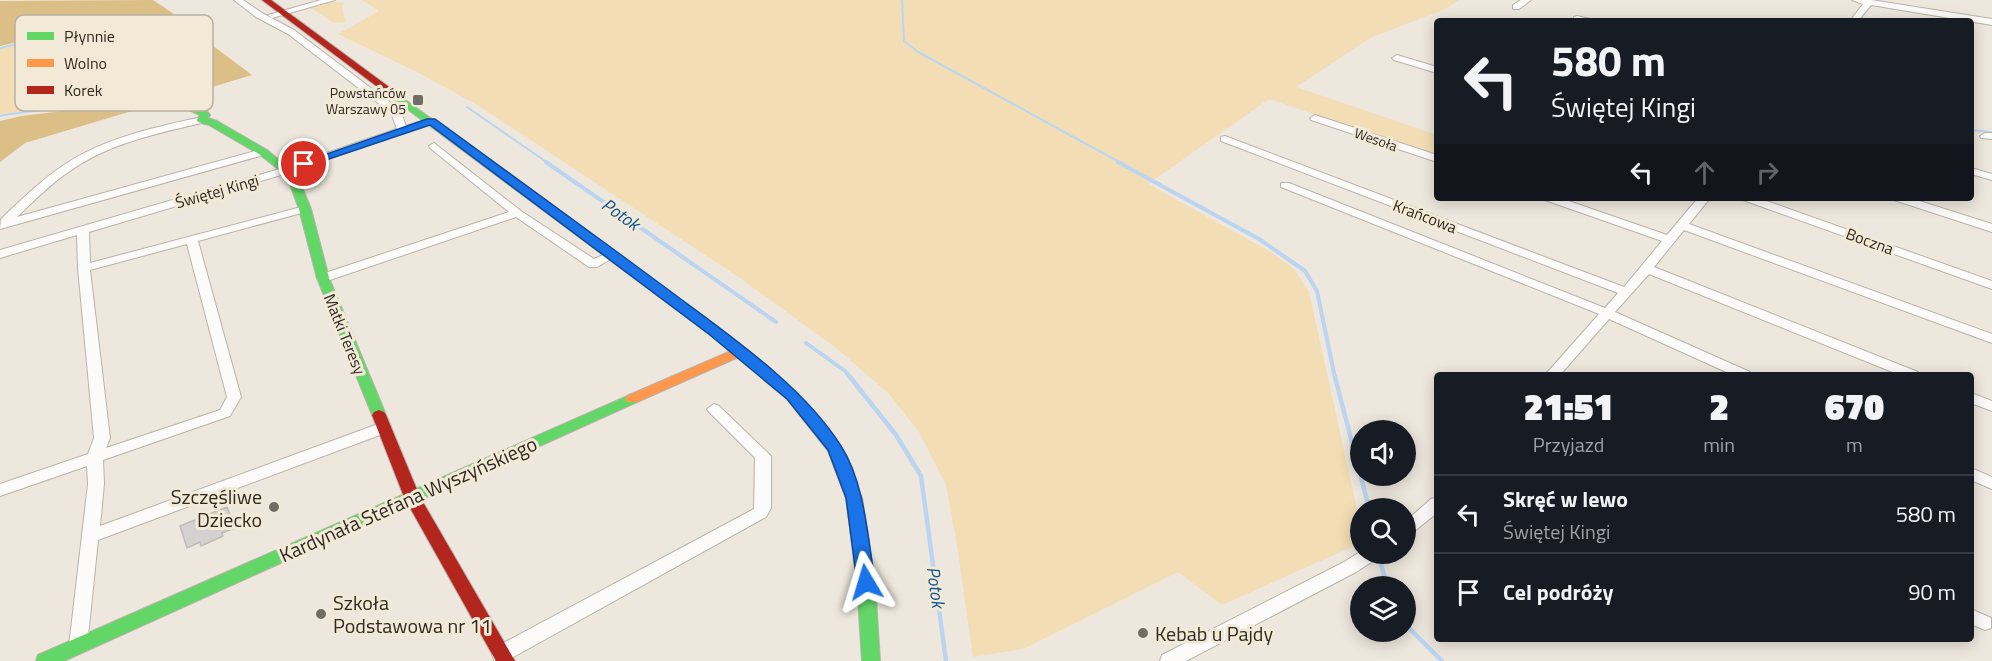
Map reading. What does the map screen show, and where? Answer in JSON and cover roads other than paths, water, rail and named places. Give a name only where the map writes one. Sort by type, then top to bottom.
[{"type":"street","points":[[238,0],[264,18],[291,32],[390,107],[396,112],[399,127],[402,130]]},
{"type":"street","points":[[266,0],[713,330],[792,396],[835,449],[854,498],[861,535],[871,661]]},
{"type":"street","points":[[264,18],[331,0]]},
{"type":"street","points":[[1516,7],[1527,0]]},
{"type":"street","points":[[1856,0],[1967,18]]},
{"type":"street","points":[[1856,18],[1869,2]]},
{"type":"street","points":[[1974,19],[1992,22]]},
{"type":"street","points":[[1397,58],[1434,69]]},
{"type":"street","points":[[201,111],[203,112],[202,120]]},
{"type":"street","name":"Wesoła","points":[[1315,118],[1434,158]]},
{"type":"street","points":[[1,224],[67,167],[81,159],[107,147],[202,120],[213,123],[287,170]]},
{"type":"street","name":"Świętej Kingi","points":[[0,254],[287,170],[431,121]]},
{"type":"street","name":"Krańcowa","points":[[1225,139],[1626,292]]},
{"type":"street","points":[[434,146],[517,213],[593,264],[612,255]]},
{"type":"street","points":[[1,224],[262,152]]},
{"type":"street","name":"Matki Teresy","points":[[287,170],[292,175],[305,209],[323,278],[412,497],[504,658]]},
{"type":"street","points":[[1974,172],[1992,177]]},
{"type":"street","points":[[1285,185],[1607,313],[1738,372]]},
{"type":"street","points":[[1558,201],[1670,240]]},
{"type":"street","points":[[1555,372],[1670,240],[1698,201]]},
{"type":"street","name":"Boczna","points":[[1756,201],[1992,285]]},
{"type":"street","points":[[1907,201],[1992,228]]},
{"type":"street","points":[[84,268],[305,209]]},
{"type":"street","points":[[323,278],[517,213]]},
{"type":"street","points":[[1682,225],[1992,339]]},
{"type":"street","points":[[78,646],[96,484],[95,457],[102,438],[84,268],[83,230]]},
{"type":"street","points":[[0,490],[225,413],[234,397],[191,238]]},
{"type":"street","points":[[1646,268],[1906,372]]},
{"type":"street","name":"Kardynała Stefana Wyszyńskiego","points":[[45,661],[738,352]]},
{"type":"street","points":[[1974,399],[1992,406]]},
{"type":"street","points":[[504,658],[760,513],[763,508],[763,456],[714,409]]},
{"type":"street","points":[[90,536],[383,428]]},
{"type":"street","points":[[1974,475],[1992,483]]},
{"type":"street","points":[[1416,522],[1434,506]]},
{"type":"street","points":[[1169,661],[1355,564]]},
{"type":"waterway","points":[[902,0],[904,41],[918,52],[1121,163]]},
{"type":"waterway","points":[[0,48],[15,44]]},
{"type":"waterway","name":"Potok","points":[[467,107],[548,163]]},
{"type":"waterway","points":[[0,116],[32,111]]},
{"type":"waterway","points":[[1974,130],[1992,132]]},
{"type":"waterway","name":"Potok","points":[[546,162],[776,322]]},
{"type":"waterway","points":[[1118,162],[1259,239],[1305,271],[1317,291],[1335,378]]},
{"type":"waterway","name":"Potok","points":[[806,343],[845,371],[851,378]]},
{"type":"waterway","name":"Potok","points":[[850,377],[896,435],[921,476],[946,661]]},
{"type":"waterway","points":[[1335,377],[1366,498]]},
{"type":"waterway","points":[[1381,564],[1384,576]]},
{"type":"waterway","points":[[1416,635],[1442,661]]},
{"type":"place","name":"Powstańców Warszawy 05","points":[[418,100]]},
{"type":"place","name":"Szczęśliwe Dziecko","points":[[274,507]]},
{"type":"place","name":"Szkoła Podstawowa nr 11","points":[[321,614]]},
{"type":"place","name":"Kebab u Pajdy","points":[[1143,633]]}]
